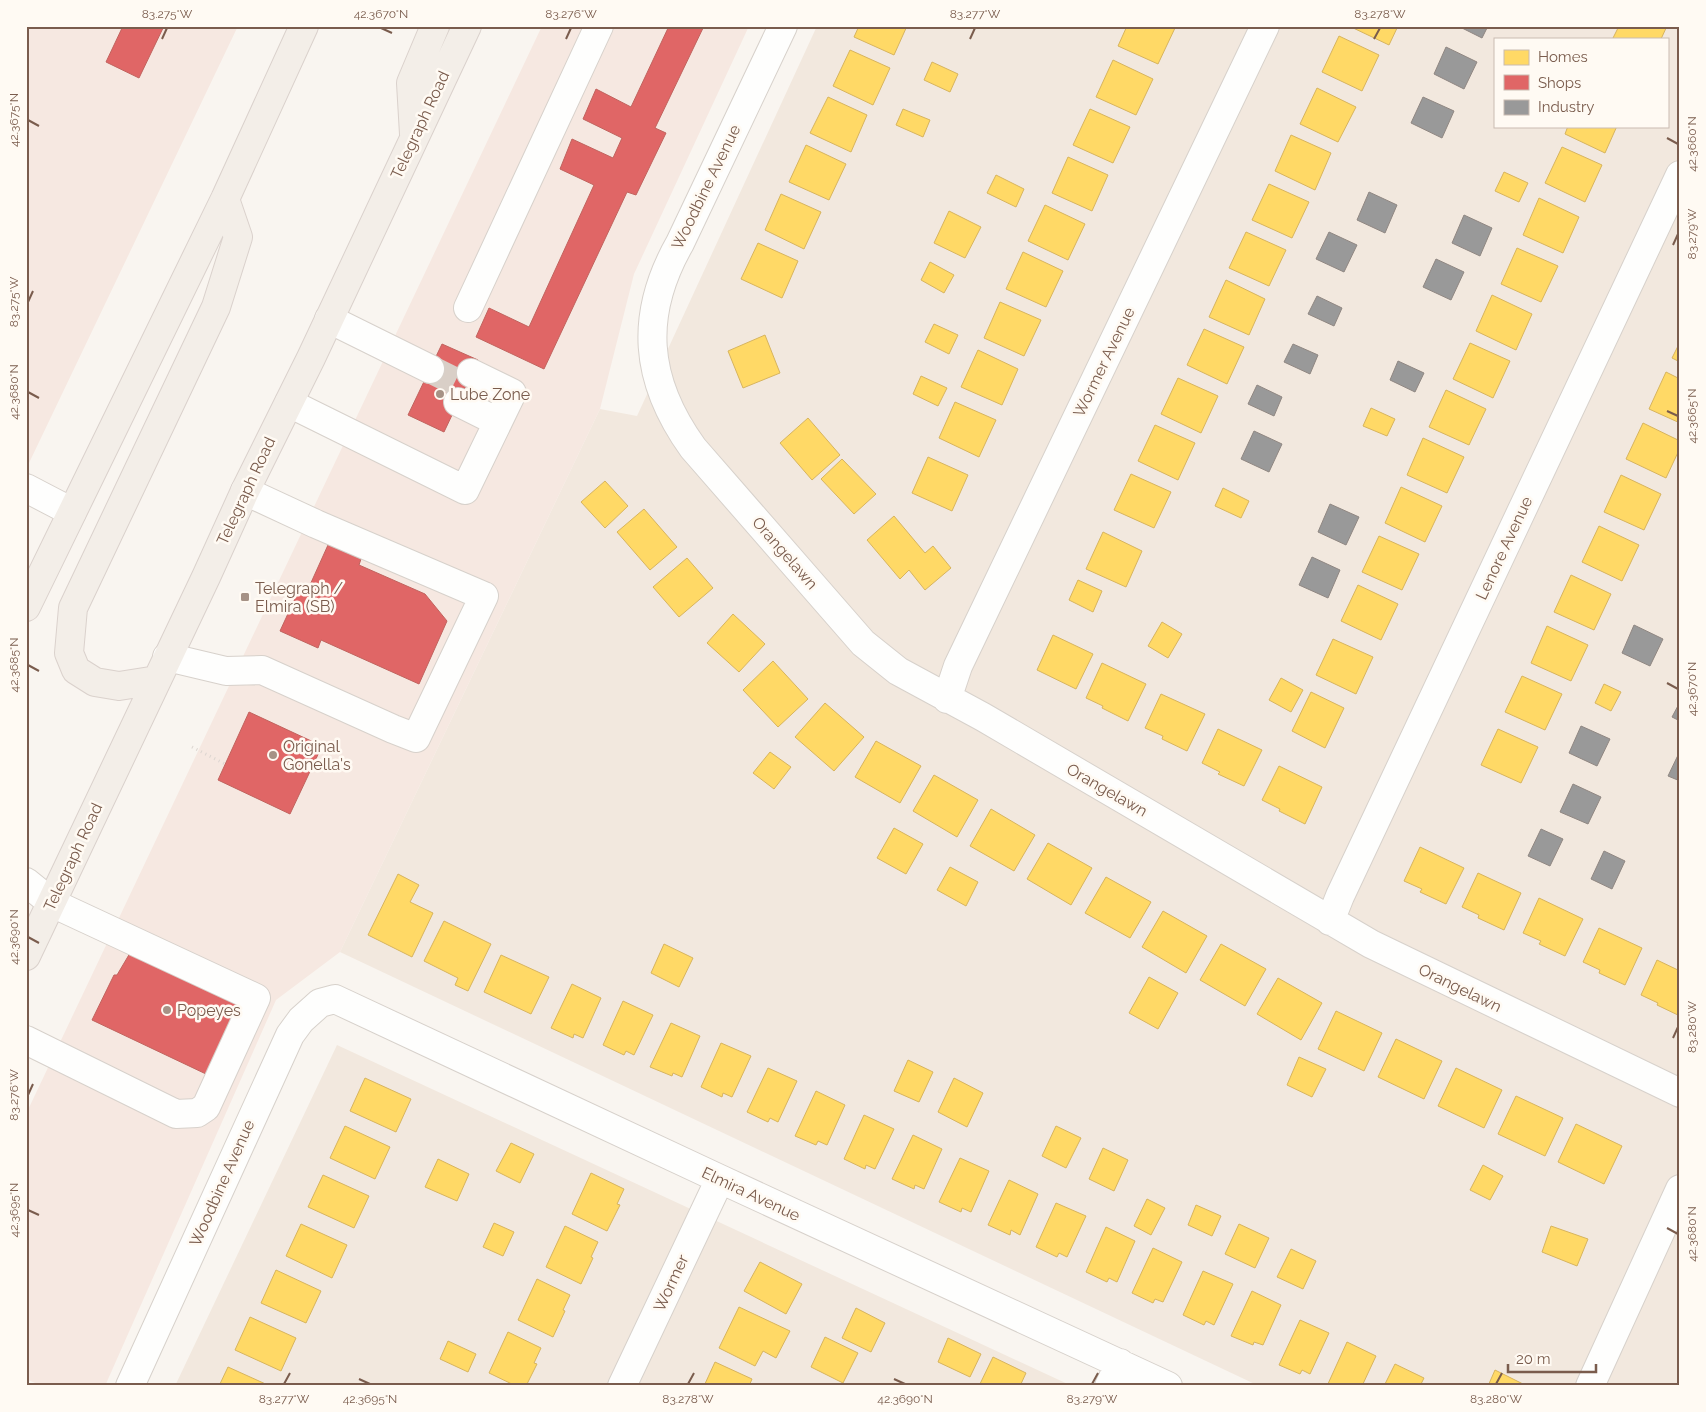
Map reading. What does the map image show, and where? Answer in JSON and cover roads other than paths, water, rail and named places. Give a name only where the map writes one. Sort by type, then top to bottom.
[{"type":"main road","points":[[26,607],[225,199],[304,26]]},
{"type":"main road","points":[[414,138],[411,83],[435,26]]},
{"type":"main road","name":"Telegraph Road","points":[[26,956],[467,26]]},
{"type":"main road","points":[[162,668],[119,686],[95,682],[76,670],[69,653],[73,608],[216,307],[238,237],[225,199]]},
{"type":"street","points":[[468,308],[599,26]]},
{"type":"street","name":"Woodbine Avenue","points":[[653,353],[652,330],[655,308],[659,287],[667,266],[680,243],[783,26]]},
{"type":"street","name":"Wormer Avenue","points":[[947,699],[958,666],[1265,26]]},
{"type":"street","name":"Lenore Avenue","points":[[1330,921],[1340,896],[1680,175]]},
{"type":"street","points":[[329,319],[430,370]]},
{"type":"street","name":"Orangelawn","points":[[653,353],[658,382],[666,403],[679,429],[693,448],[863,643],[898,671],[992,722],[1370,944],[1680,1093]]},
{"type":"street","points":[[288,403],[465,490],[502,414],[465,387]]},
{"type":"street","points":[[26,488],[72,512]]},
{"type":"street","points":[[162,668],[226,671],[262,670],[416,738],[484,596],[316,524],[245,491]]},
{"type":"street","points":[[26,882],[52,903],[256,998],[206,1107],[197,1113],[176,1114],[26,1040]]},
{"type":"street","name":"Woodbine Avenue","points":[[130,1386],[290,1035],[301,1020],[320,1002],[335,999]]},
{"type":"street","name":"Elmira Avenue","points":[[335,999],[720,1179],[1115,1374],[1168,1386]]},
{"type":"street","name":"Wormer","points":[[622,1386],[720,1179]]},
{"type":"street","points":[[1590,1386],[1680,1189]]},
{"type":"tunnel","points":[[430,369],[466,387]]},
{"type":"place","name":"Lube Zone","points":[[440,394]]},
{"type":"place","name":"Telegraph / Elmira (SB)","points":[[245,597]]},
{"type":"place","name":"Original Gonella's","points":[[273,755]]},
{"type":"place","name":"Popeyes","points":[[167,1010]]}]
